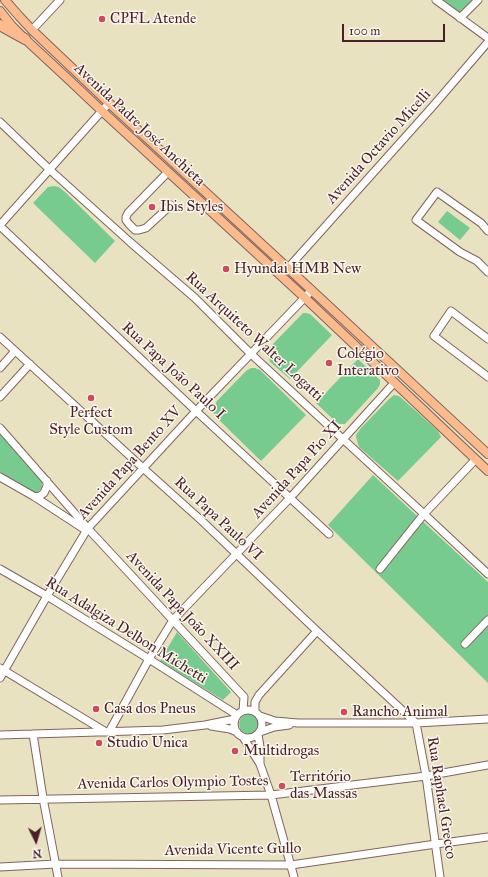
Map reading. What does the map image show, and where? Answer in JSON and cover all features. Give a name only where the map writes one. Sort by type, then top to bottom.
[{"type":"highway","points":[[0,25],[25,39]]},
{"type":"main road","name":"Avenida Padre José Anchieta","points":[[5,0],[32,30],[109,103],[488,454]]},
{"type":"main road","name":"Avenida Padre José Anchieta","points":[[0,11],[25,39],[304,297],[488,471]]},
{"type":"street","points":[[32,30],[60,0]]},
{"type":"street","points":[[436,0],[488,38]]},
{"type":"street","points":[[460,18],[478,0]]},
{"type":"street","name":"Avenida Octavio Micelli","points":[[288,268],[433,106],[488,42]]},
{"type":"street","points":[[0,226],[109,103]]},
{"type":"street","name":"Rua Arquiteto Walter Logatti","points":[[0,122],[49,169],[195,298],[251,354],[488,574]]},
{"type":"street","points":[[168,172],[128,213],[126,220],[135,230],[146,228],[171,205]]},
{"type":"street","points":[[488,231],[481,223],[437,192],[416,220],[460,252],[477,261],[488,272]]},
{"type":"street","name":"Rua Papa João Paulo I","points":[[0,226],[329,534]]},
{"type":"street","name":"Avenida Papa Bento XV","points":[[0,678],[2,669],[89,530],[143,468],[312,290]]},
{"type":"street","points":[[488,339],[451,311],[434,336],[488,376]]},
{"type":"street","name":"Rua Papa Paulo VI","points":[[0,337],[202,521],[416,723]]},
{"type":"street","points":[[0,368],[15,351]]},
{"type":"street","points":[[0,397],[30,364]]},
{"type":"street","name":"Avenida Papa Pio XI","points":[[107,732],[173,620],[290,498],[394,383]]},
{"type":"street","name":"Avenida Papa João XXIII","points":[[0,428],[89,530],[244,697],[238,715]]},
{"type":"street","points":[[380,569],[424,514],[475,460]]},
{"type":"street","points":[[0,477],[89,530]]},
{"type":"street","points":[[35,497],[44,493],[47,486],[47,481]]},
{"type":"street","name":"Rua Adalgiza Delbon Michetti","points":[[0,569],[47,596],[238,715]]},
{"type":"street","points":[[465,644],[488,620]]},
{"type":"street","points":[[260,764],[259,733],[262,724],[255,702],[259,695],[317,631]]},
{"type":"street","points":[[2,669],[107,732]]},
{"type":"street","points":[[0,735],[163,730],[205,725],[251,710],[275,720],[298,723],[416,723],[488,719]]},
{"type":"street","points":[[238,715],[234,724],[235,728],[260,764],[272,795],[294,877]]},
{"type":"street","points":[[205,725],[230,729],[240,735],[251,737],[274,727],[298,723]]},
{"type":"street","name":"Rua Raphael Grecco","points":[[416,723],[426,776],[440,877]]},
{"type":"street","points":[[33,734],[58,877]]},
{"type":"street","name":"Avenida Carlos Olympio Tostes","points":[[0,800],[43,798],[272,795],[426,776],[488,765]]},
{"type":"street","name":"Avenida Vicente Gullo","points":[[0,867],[56,864],[291,865],[488,837]]},
{"type":"green space","points":[[442,0],[472,0],[460,13]]},
{"type":"green space","points":[[48,187],[59,187],[66,193],[115,241],[95,263],[33,203]]},
{"type":"green space","points":[[447,211],[470,228],[460,240],[438,222]]},
{"type":"green space","points":[[303,313],[310,314],[332,335],[290,379],[270,362],[267,352],[269,348]]},
{"type":"green space","points":[[358,359],[380,380],[380,384],[345,424],[340,424],[337,423],[316,403]]},
{"type":"green space","points":[[251,368],[260,370],[306,415],[261,461],[217,418],[213,410],[217,401],[246,371]]},
{"type":"green space","points":[[394,395],[399,396],[416,411],[438,431],[441,437],[398,481],[359,447],[356,435]]},
{"type":"green space","points":[[0,434],[42,482],[42,488],[38,492],[34,493],[0,474]]},
{"type":"green space","points":[[373,475],[488,582],[488,683],[328,525]]},
{"type":"green space","points":[[177,632],[231,692],[223,700],[160,661]]},
{"type":"green space","points":[[245,714],[253,714],[259,720],[259,728],[253,734],[245,734],[239,728],[239,720]]},
{"type":"place","name":"CPFL Atende","points":[[102,19]]},
{"type":"place","name":"Ibis Styles","points":[[152,207]]},
{"type":"place","name":"Hyundai HMB New","points":[[226,269]]},
{"type":"place","name":"Colégio Interativo","points":[[329,363]]},
{"type":"place","name":"Perfect Style Custom","points":[[91,398]]},
{"type":"place","name":"Casa dos Pneus","points":[[96,709]]},
{"type":"place","name":"Rancho Animal","points":[[344,712]]},
{"type":"place","name":"Studio Unica","points":[[99,743]]},
{"type":"place","name":"Multidrogas","points":[[235,751]]},
{"type":"place","name":"Território das Massas","points":[[282,786]]}]
